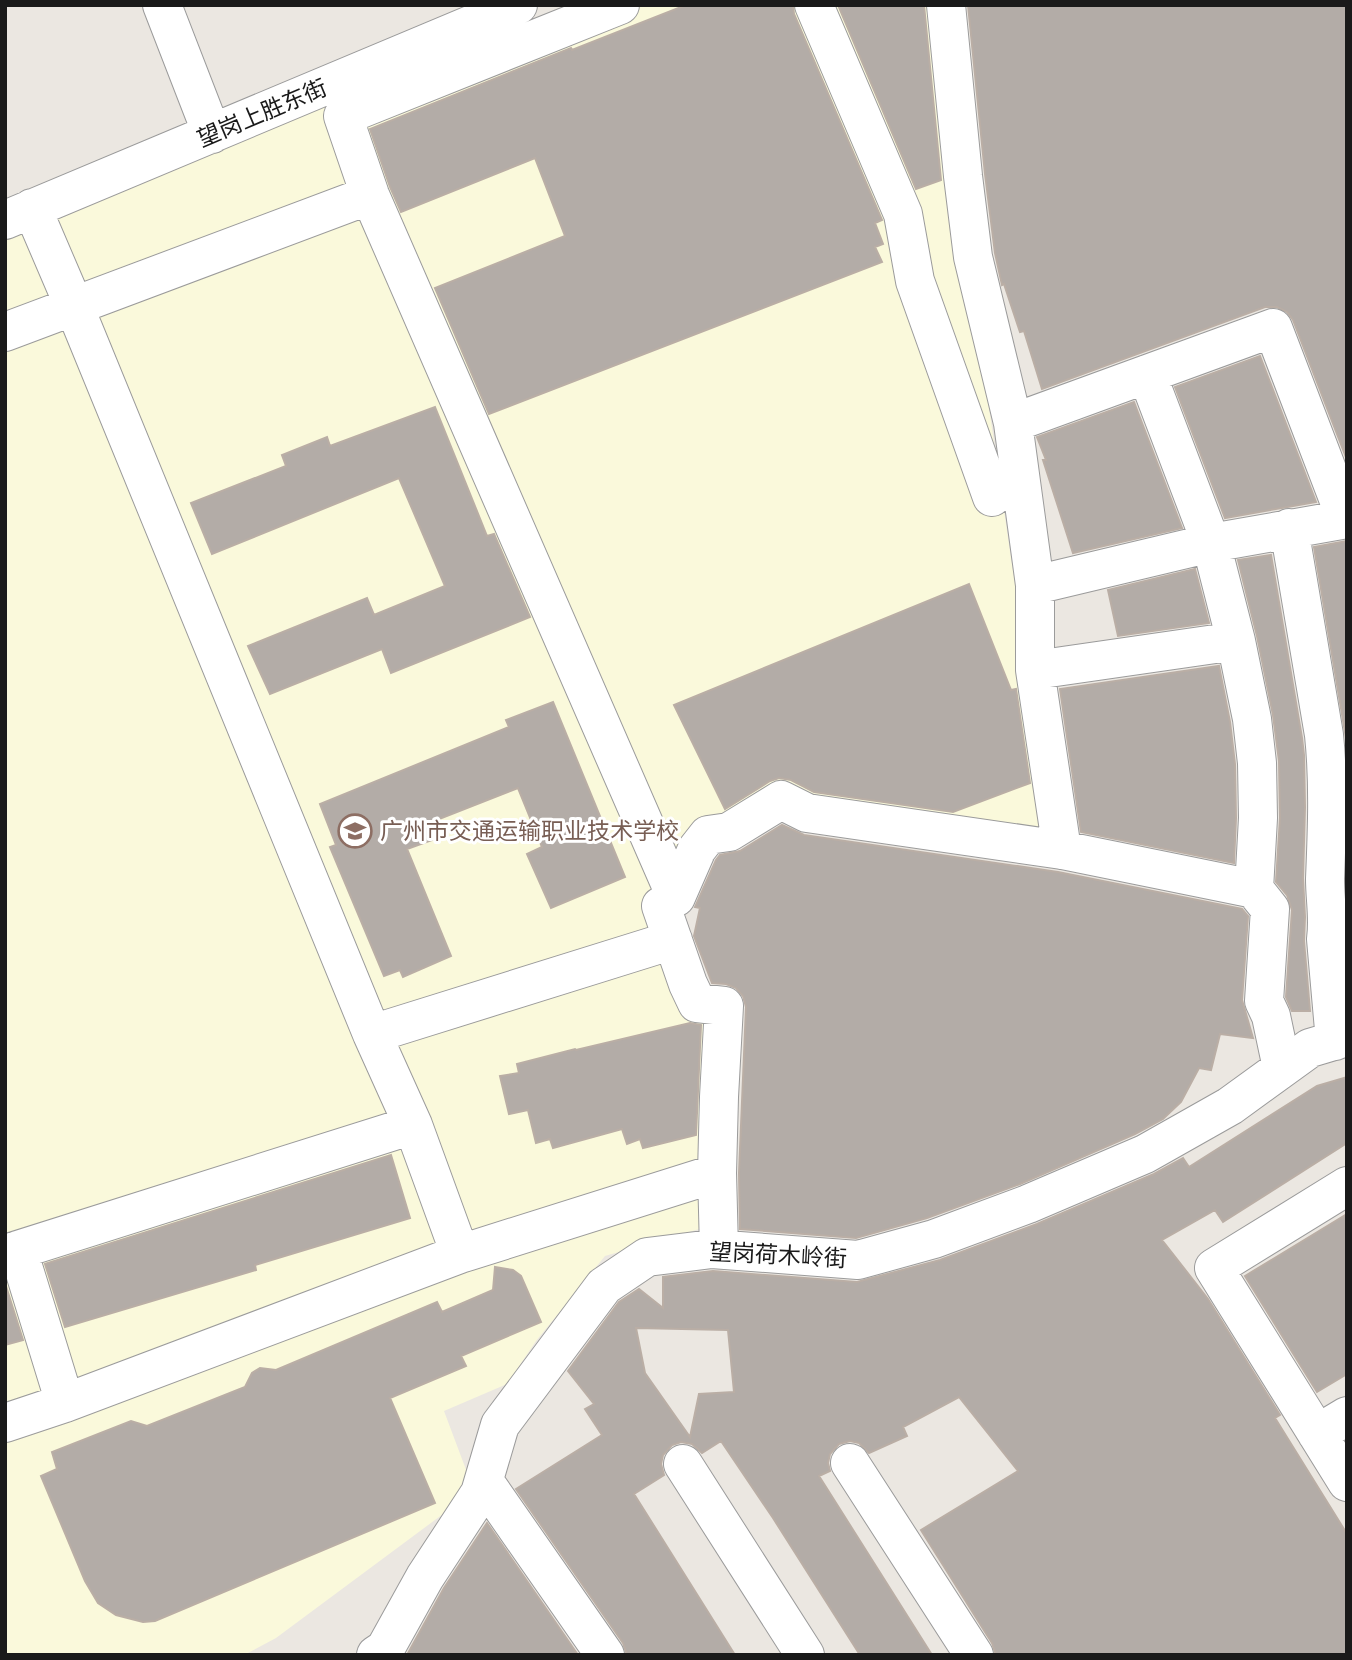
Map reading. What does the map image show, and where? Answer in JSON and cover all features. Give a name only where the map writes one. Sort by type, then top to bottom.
[{"type":"street","points":[[162,5],[212,134]]},
{"type":"street","name":"望岗上胜东街","points":[[19,214],[518,5]]},
{"type":"street","points":[[620,5],[343,116],[370,195],[676,897]]},
{"type":"street","points":[[814,5],[903,214],[915,281],[992,497]]},
{"type":"street","points":[[946,5],[973,257],[1013,423],[1035,585],[1035,670],[1062,850]]},
{"type":"street","points":[[5,332],[370,195]]},
{"type":"street","points":[[19,214],[74,306],[372,1034],[413,1125],[460,1254]]},
{"type":"street","points":[[1013,423],[1273,328],[1346,519],[1211,543],[1035,585]]},
{"type":"street","points":[[1147,374],[1211,543],[1236,641],[1252,719],[1257,764],[1258,818],[1254,889]]},
{"type":"street","points":[[1289,528],[1326,753],[1326,939],[1341,1039]]},
{"type":"street","points":[[1035,670],[1236,641]]},
{"type":"street","points":[[719,1249],[717,1173],[724,1006],[697,1003],[661,906],[676,897],[697,849],[708,835],[729,832],[781,800],[807,813],[1062,850],[1254,889],[1270,909],[1264,1001],[1271,1016],[1282,1068]]},
{"type":"street","points":[[372,1034],[673,940]]},
{"type":"street","name":"望岗荷木岭街","points":[[376,1655],[385,1648],[425,1577],[480,1493],[500,1424],[604,1286],[647,1257],[719,1249],[858,1260],[934,1238],[1028,1204],[1145,1154],[1230,1106],[1310,1048],[1341,1039]]},
{"type":"street","points":[[65,1403],[12,1252],[413,1125]]},
{"type":"street","points":[[5,1423],[65,1403],[460,1254],[717,1173]]},
{"type":"street","points":[[1347,1186],[1214,1268],[1332,1425],[1347,1482]]},
{"type":"street","points":[[850,1463],[974,1655]]},
{"type":"street","points":[[683,1464],[805,1655]]},
{"type":"street","points":[[484,1481],[605,1655]]},
{"type":"shaded area","name":"广州市交通运输职业技术学校","points":[[574,5],[930,5],[1012,565],[1050,784],[1057,847],[813,803],[787,787],[652,898],[721,1009],[703,1228],[605,1256],[536,1341],[507,1384],[444,1411],[474,1491],[276,1638],[244,1655],[5,1655],[5,237]]},
{"type":"building","points":[[686,5],[793,5],[794,14],[882,220],[875,223],[883,244],[875,247],[882,262],[489,414],[435,288],[565,236],[535,158],[401,212],[370,129]]},
{"type":"building","points":[[838,5],[924,5],[941,180],[916,189]]},
{"type":"building","points":[[968,5],[1347,5],[1347,460],[1293,320],[1287,312],[1277,307],[1265,307],[1042,389],[1024,331],[1020,332],[1004,284],[1002,285],[995,253]]},
{"type":"building","points":[[1260,356],[1316,502],[1225,518],[1175,387]]},
{"type":"building","points":[[1134,402],[1182,528],[1073,553],[1037,437]]},
{"type":"building","points":[[435,407],[487,536],[494,534],[530,617],[391,673],[382,649],[270,694],[248,646],[367,598],[374,615],[445,586],[399,478],[212,554],[191,503],[286,466],[282,455],[327,437],[330,446]]},
{"type":"building","points":[[1347,541],[1347,744],[1314,547]]},
{"type":"building","points":[[1271,555],[1304,755],[1304,941],[1310,1011],[1292,1011],[1286,997],[1292,910],[1287,895],[1276,882],[1280,818],[1279,761],[1257,636],[1238,560]]},
{"type":"building","points":[[1195,569],[1209,623],[1118,636],[1108,590]]},
{"type":"building","points":[[969,584],[1011,690],[1016,689],[1030,783],[953,812],[814,792],[791,780],[779,778],[725,809],[674,705]]},
{"type":"building","points":[[1219,666],[1235,764],[1234,863],[1081,832],[1060,689]]},
{"type":"building","points":[[553,702],[625,877],[551,908],[527,854],[542,847],[518,788],[439,819],[446,835],[407,849],[451,956],[403,977],[400,970],[384,976],[330,847],[336,845],[320,804],[509,727],[506,720]]},
{"type":"building","points":[[782,825],[804,835],[1058,872],[1242,909],[1248,916],[1242,1000],[1253,1038],[1220,1034],[1211,1070],[1199,1068],[1181,1102],[1163,1119],[1020,1184],[927,1218],[856,1238],[740,1229],[739,1173],[746,1007],[743,996],[736,988],[712,983],[694,936],[700,908],[695,907],[720,855],[740,851]]},
{"type":"building","points":[[690,1023],[701,1025],[696,1135],[643,1148],[640,1139],[627,1144],[622,1129],[553,1148],[550,1139],[536,1143],[528,1110],[509,1114],[500,1076],[519,1073],[517,1064]]},
{"type":"building","points":[[1347,1077],[1347,1143],[1223,1222],[1215,1210],[1162,1240],[1208,1299],[1280,1415],[1275,1418],[1347,1534],[1347,1655],[996,1655],[992,1643],[921,1530],[1018,1471],[959,1397],[903,1427],[907,1436],[869,1453],[859,1443],[850,1441],[839,1444],[830,1454],[830,1471],[819,1476],[932,1655],[860,1655],[721,1441],[702,1453],[692,1444],[681,1442],[672,1445],[663,1455],[661,1464],[664,1475],[634,1494],[735,1655],[627,1655],[623,1643],[516,1489],[602,1435],[585,1409],[594,1404],[568,1371],[619,1302],[639,1289],[663,1308],[663,1277],[713,1271],[857,1282],[940,1260],[1037,1224],[1154,1174],[1183,1158],[1189,1167],[1317,1086]],"holes":[[[636,1328],[728,1330],[734,1392],[699,1394],[690,1437],[645,1373]]]},
{"type":"building","points":[[391,1155],[410,1218],[255,1265],[256,1270],[65,1327],[45,1264]]},
{"type":"building","points":[[1347,1214],[1347,1374],[1317,1392],[1245,1276]]},
{"type":"building","points":[[495,1267],[513,1270],[521,1276],[541,1322],[461,1356],[466,1366],[390,1398],[435,1503],[155,1621],[143,1622],[116,1615],[98,1603],[85,1581],[41,1476],[57,1469],[52,1452],[131,1421],[147,1426],[245,1387],[252,1373],[260,1368],[276,1370],[437,1302],[442,1312],[493,1290]]},
{"type":"building","points":[[5,1283],[23,1340],[5,1345]]},
{"type":"building","points":[[487,1523],[578,1655],[407,1655],[444,1588]]},
{"type":"place","name":"广州市交通运输职业技术学校","points":[[355,831]]}]
